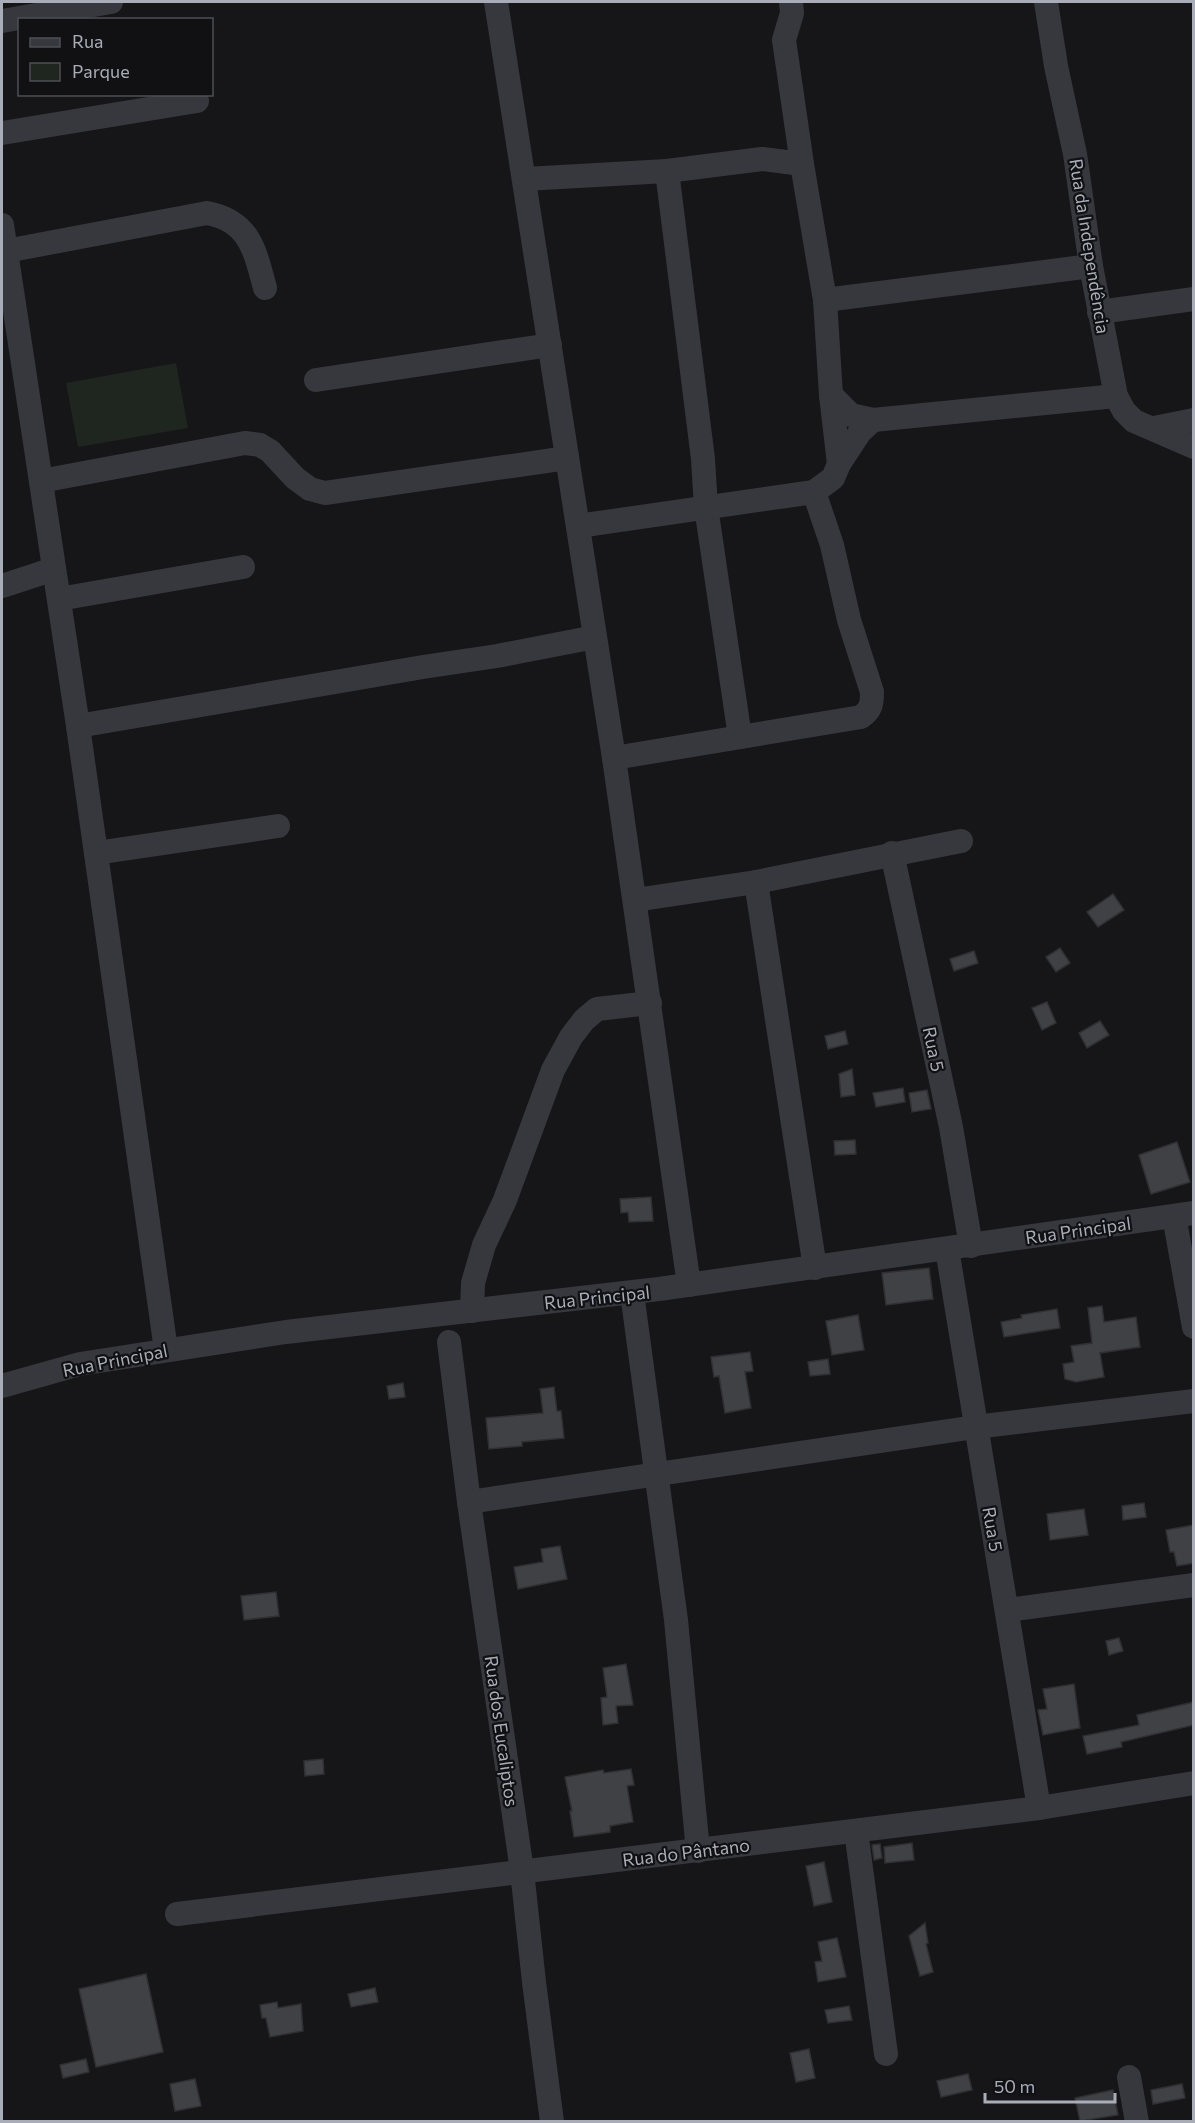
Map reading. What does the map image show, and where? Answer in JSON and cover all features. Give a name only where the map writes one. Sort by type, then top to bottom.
[{"type":"street","points":[[19,18],[111,2]]},
{"type":"street","points":[[496,2],[614,758],[689,1285]]},
{"type":"street","points":[[791,2],[792,13],[784,40],[825,300],[838,464]]},
{"type":"street","name":"Rua da Independência","points":[[1046,2],[1056,66],[1075,154],[1099,312],[1116,396],[1124,411],[1134,421],[1194,447]]},
{"type":"street","points":[[2,21],[18,18]]},
{"type":"street","points":[[2,133],[197,101]]},
{"type":"street","points":[[762,159],[797,132]]},
{"type":"street","points":[[525,178],[667,171],[762,159],[802,164]]},
{"type":"street","points":[[667,171],[703,459],[706,507],[741,738]]},
{"type":"street","points":[[6,251],[207,213],[223,216],[239,226],[254,247],[265,288]]},
{"type":"street","points":[[2,225],[78,726],[166,1350]]},
{"type":"street","points":[[825,300],[1091,266]]},
{"type":"street","points":[[1099,312],[1194,299]]},
{"type":"street","points":[[316,380],[550,345]]},
{"type":"street","points":[[831,395],[851,415],[873,420],[1116,396]]},
{"type":"street","points":[[578,526],[814,492],[833,478],[838,464],[860,432],[873,420]]},
{"type":"street","points":[[1154,428],[1194,420]]},
{"type":"street","points":[[41,481],[245,443],[260,445],[270,451],[295,478],[310,489],[325,493],[567,458]]},
{"type":"street","points":[[614,758],[861,717],[868,712],[872,704],[872,692],[849,620],[832,545],[814,492]]},
{"type":"street","points":[[59,599],[243,567]]},
{"type":"street","points":[[2,586],[54,569]]},
{"type":"street","points":[[78,726],[477,660],[595,637]]},
{"type":"street","points":[[96,853],[278,826]]},
{"type":"street","points":[[635,900],[756,882],[961,841]]},
{"type":"street","name":"Rua 5","points":[[892,853],[951,1127],[971,1246]]},
{"type":"street","points":[[756,882],[815,1268]]},
{"type":"street","points":[[422,1316],[449,1342],[467,1311],[484,1245],[505,1200],[553,1070],[571,1037],[584,1020],[597,1009],[650,1002]]},
{"type":"street","points":[[1184,1215],[1194,1327]]},
{"type":"street","name":"Rua Principal","points":[[2,1386],[80,1364],[286,1332],[632,1293],[1184,1215]]},
{"type":"street","name":"Rua 5","points":[[947,1249],[1039,1808]]},
{"type":"street","points":[[632,1293],[676,1620],[698,1851]]},
{"type":"street","name":"Rua dos Eucaliptos","points":[[449,1342],[522,1871],[552,2121]]},
{"type":"street","points":[[470,1502],[975,1427],[1194,1401]]},
{"type":"street","points":[[1006,1610],[1194,1585]]},
{"type":"street","name":"Rua do Pântano","points":[[177,1914],[1039,1808],[1194,1783]]},
{"type":"street","points":[[856,1831],[886,2054]]},
{"type":"street","points":[[1129,2077],[1137,2121]]},
{"type":"green space","points":[[176,363],[188,428],[78,447],[66,383]]},
{"type":"building","points":[[1113,894],[1124,910],[1098,927],[1087,912]]},
{"type":"building","points":[[1060,948],[1070,963],[1056,972],[1046,957]]},
{"type":"building","points":[[974,951],[978,963],[954,971],[950,959]]},
{"type":"building","points":[[1047,1002],[1056,1023],[1042,1030],[1032,1008]]},
{"type":"building","points":[[1100,1021],[1109,1035],[1087,1048],[1079,1033]]},
{"type":"building","points":[[845,1031],[848,1044],[828,1049],[825,1036]]},
{"type":"building","points":[[852,1069],[855,1095],[841,1097],[839,1074]]},
{"type":"building","points":[[903,1088],[905,1102],[876,1107],[873,1093]]},
{"type":"building","points":[[927,1090],[931,1109],[912,1112],[909,1093]]},
{"type":"building","points":[[855,1140],[856,1154],[835,1155],[834,1141]]},
{"type":"building","points":[[1177,1142],[1190,1182],[1151,1194],[1139,1155]]},
{"type":"building","points":[[651,1197],[653,1221],[629,1222],[628,1212],[621,1213],[620,1199]]},
{"type":"building","points":[[929,1268],[933,1299],[886,1305],[882,1273]]},
{"type":"building","points":[[1102,1306],[1104,1322],[1136,1317],[1140,1347],[1100,1353],[1104,1377],[1076,1382],[1065,1379],[1063,1364],[1074,1362],[1071,1346],[1092,1343],[1088,1308]]},
{"type":"building","points":[[1057,1309],[1060,1328],[1004,1337],[1001,1322],[1022,1318],[1021,1315]]},
{"type":"building","points":[[858,1315],[864,1350],[832,1355],[826,1321]]},
{"type":"building","points":[[750,1352],[753,1371],[745,1372],[751,1408],[725,1413],[719,1376],[714,1377],[711,1357]]},
{"type":"building","points":[[828,1359],[830,1374],[810,1376],[808,1362]]},
{"type":"building","points":[[403,1383],[405,1397],[389,1399],[387,1386]]},
{"type":"building","points":[[554,1387],[557,1411],[561,1411],[564,1438],[522,1442],[522,1446],[489,1449],[486,1418],[543,1413],[540,1389]]},
{"type":"building","points":[[1144,1503],[1146,1517],[1123,1520],[1122,1506]]},
{"type":"building","points":[[1084,1509],[1088,1535],[1050,1540],[1047,1514]]},
{"type":"building","points":[[1194,1525],[1194,1563],[1177,1566],[1174,1552],[1170,1552],[1166,1530]]},
{"type":"building","points":[[560,1546],[567,1579],[518,1589],[514,1567],[543,1562],[541,1549]]},
{"type":"building","points":[[276,1592],[279,1616],[244,1620],[241,1596]]},
{"type":"building","points":[[1119,1638],[1123,1651],[1109,1655],[1106,1641]]},
{"type":"building","points":[[626,1664],[633,1705],[616,1706],[618,1723],[603,1725],[601,1698],[607,1697],[603,1668]]},
{"type":"building","points":[[1074,1684],[1080,1728],[1043,1735],[1038,1710],[1047,1709],[1043,1689]]},
{"type":"building","points":[[1194,1702],[1194,1725],[1121,1742],[1122,1747],[1087,1754],[1083,1736],[1139,1725],[1137,1715]]},
{"type":"building","points":[[323,1759],[324,1774],[305,1776],[304,1761]]},
{"type":"building","points":[[631,1769],[634,1785],[627,1786],[633,1822],[610,1826],[610,1832],[574,1837],[570,1811],[572,1811],[565,1777],[603,1770],[604,1773]]},
{"type":"building","points":[[912,1843],[914,1860],[885,1863],[884,1847]]},
{"type":"building","points":[[880,1844],[882,1858],[874,1860],[872,1845]]},
{"type":"building","points":[[824,1862],[832,1902],[814,1906],[806,1866]]},
{"type":"building","points":[[925,1923],[928,1943],[926,1944],[933,1972],[920,1976],[909,1936]]},
{"type":"building","points":[[837,1938],[846,1977],[818,1982],[815,1962],[822,1961],[818,1942]]},
{"type":"building","points":[[146,1974],[163,2052],[96,2067],[79,1989]]},
{"type":"building","points":[[375,1988],[378,2002],[351,2007],[348,1994]]},
{"type":"building","points":[[277,2002],[278,2008],[301,2004],[303,2031],[270,2037],[266,2018],[262,2018],[260,2005]]},
{"type":"building","points":[[849,2006],[852,2020],[828,2023],[825,2010]]},
{"type":"building","points":[[809,2049],[815,2078],[796,2082],[790,2053]]},
{"type":"building","points":[[86,2059],[89,2072],[63,2078],[60,2065]]},
{"type":"building","points":[[968,2074],[972,2090],[941,2097],[937,2081]]},
{"type":"building","points":[[195,2079],[201,2106],[175,2111],[170,2084]]},
{"type":"building","points":[[1182,2084],[1185,2098],[1153,2104],[1151,2090]]},
{"type":"building","points":[[1113,2090],[1118,2115],[1080,2121],[1075,2098]]}]
